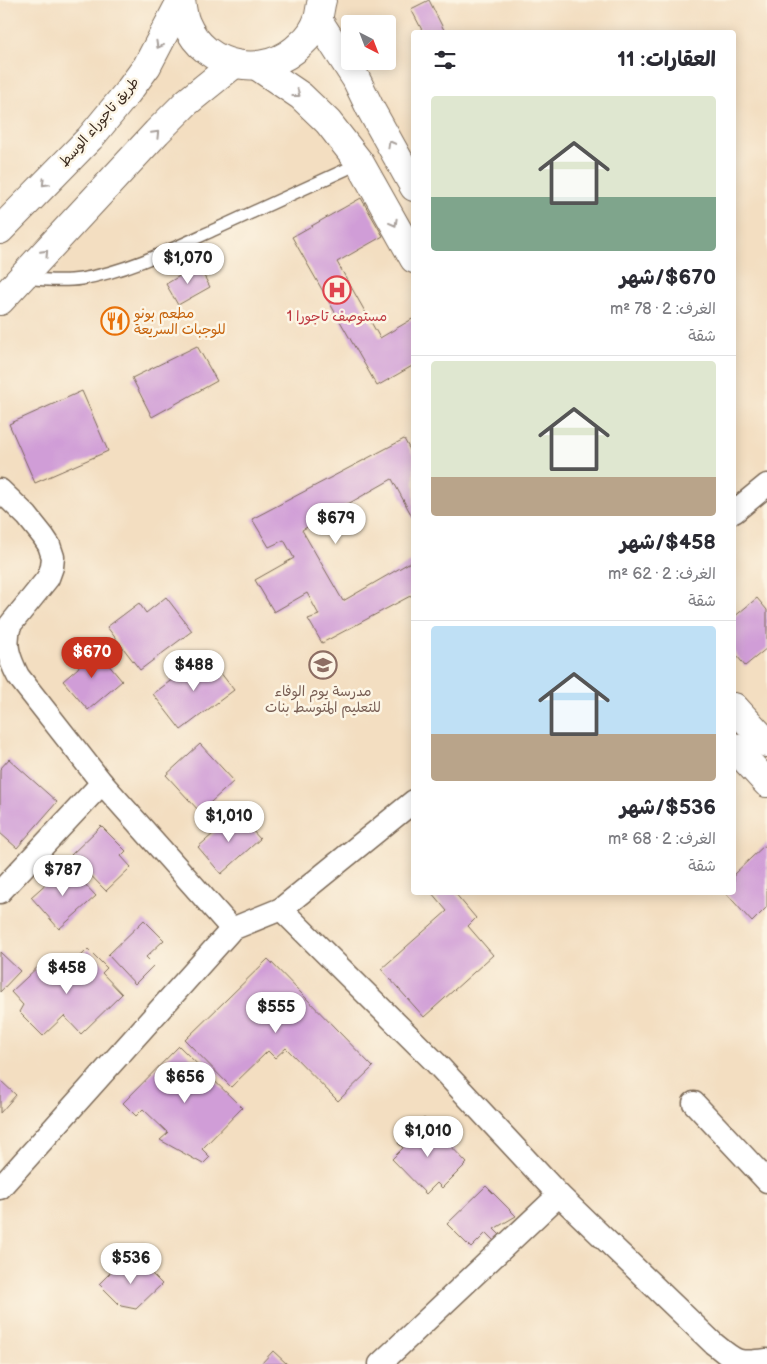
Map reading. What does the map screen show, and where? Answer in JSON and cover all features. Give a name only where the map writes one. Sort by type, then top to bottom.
[{"type":"main road","points":[[181,1],[186,23],[197,41],[214,56],[246,65],[301,96],[328,122],[360,163],[411,254]]},
{"type":"main road","name":"طريق تاجوراء الوسط","points":[[0,230],[90,138],[127,93],[147,66],[181,1]]},
{"type":"main road","points":[[0,301],[157,132],[188,102],[246,65],[277,61],[294,52],[308,37],[320,10]]},
{"type":"main road","points":[[320,10],[370,108],[411,182]]},
{"type":"main road","points":[[736,709],[767,743]]},
{"type":"main road","points":[[736,749],[767,783]]},
{"type":"street","points":[[736,510],[767,485]]},
{"type":"street","points":[[0,490],[27,516],[43,536],[49,545],[52,557],[52,567],[48,578],[10,625],[7,641],[10,661],[18,676],[102,783],[232,930]]},
{"type":"street","points":[[0,892],[102,783]]},
{"type":"street","points":[[0,1188],[232,930],[280,909],[411,803]]},
{"type":"street","points":[[280,909],[435,1062],[559,1195],[713,1344],[738,1362],[767,1360]]},
{"type":"street","points":[[694,1103],[767,1181]]},
{"type":"street","points":[[380,1364],[559,1195]]},
{"type":"lane","points":[[22,278],[78,280],[130,266],[190,241],[360,163]]},
{"type":"building","points":[[429,0],[444,30],[422,30],[411,9]]},
{"type":"building","name":"مستوصف تاجورا 1","points":[[361,198],[383,236],[337,262],[380,338],[411,320],[411,367],[377,386],[292,237]]},
{"type":"building","points":[[198,265],[210,287],[178,305],[166,284]]},
{"type":"building","points":[[197,346],[217,381],[152,417],[132,378]]},
{"type":"building","points":[[82,391],[108,451],[35,483],[9,424]]},
{"type":"building","points":[[404,439],[411,452],[411,514],[392,479],[302,530],[343,601],[411,562],[411,596],[322,643],[308,619],[319,615],[307,593],[274,612],[255,580],[294,558],[284,540],[269,547],[252,519]]},
{"type":"building","points":[[166,597],[192,631],[140,670],[107,627],[139,603],[146,613]]},
{"type":"building","points":[[757,598],[767,610],[767,648],[745,666],[736,655],[736,615]]},
{"type":"building","points":[[86,651],[97,651],[122,681],[88,710],[63,681],[78,668]]},
{"type":"building","points":[[206,654],[234,690],[181,730],[153,694]]},
{"type":"building","points":[[200,744],[234,781],[200,812],[166,775]]},
{"type":"building","points":[[9,759],[57,802],[17,848],[0,833],[0,769]]},
{"type":"building","points":[[237,813],[260,839],[221,874],[198,847]]},
{"type":"building","points":[[101,826],[126,851],[121,856],[131,867],[106,891],[71,855]]},
{"type":"building","points":[[767,843],[767,907],[752,922],[728,895],[736,895],[736,872]]},
{"type":"building","points":[[67,865],[96,896],[59,929],[31,897]]},
{"type":"building","points":[[434,895],[457,895],[476,918],[468,926],[493,955],[424,1017],[381,969],[447,911]]},
{"type":"building","points":[[144,920],[164,940],[146,957],[154,965],[135,984],[108,955]]},
{"type":"building","points":[[88,949],[107,968],[102,973],[122,994],[81,1034],[64,1016],[43,1036],[19,1012],[23,1005],[11,992],[42,963],[58,979]]},
{"type":"building","points":[[0,952],[20,971],[0,992]]},
{"type":"building","points":[[268,959],[373,1067],[338,1101],[286,1048],[275,1058],[268,1051],[231,1087],[185,1040]]},
{"type":"building","points":[[179,1046],[242,1108],[202,1149],[210,1157],[203,1164],[160,1140],[168,1133],[143,1109],[136,1116],[123,1103]]},
{"type":"building","points":[[0,1080],[16,1095],[0,1113]]},
{"type":"building","points":[[424,1118],[467,1163],[442,1188],[437,1183],[426,1194],[392,1159],[403,1148],[398,1143]]},
{"type":"building","points":[[486,1186],[516,1216],[494,1229],[501,1236],[495,1242],[486,1233],[471,1248],[447,1224]]},
{"type":"building","points":[[135,1257],[162,1284],[136,1309],[121,1306],[99,1284],[115,1268],[120,1272]]},
{"type":"building","points":[[273,1351],[287,1364],[261,1364]]},
{"type":"place","name":"مستوصف تاجورا 1","points":[[337,290]]},
{"type":"place","name":"مطعم بونو للوجبات السريعة","points":[[115,321]]},
{"type":"place","name":"مدرسة يوم الوفاء للتعليم المتوسط بنات","points":[[323,665]]}]
